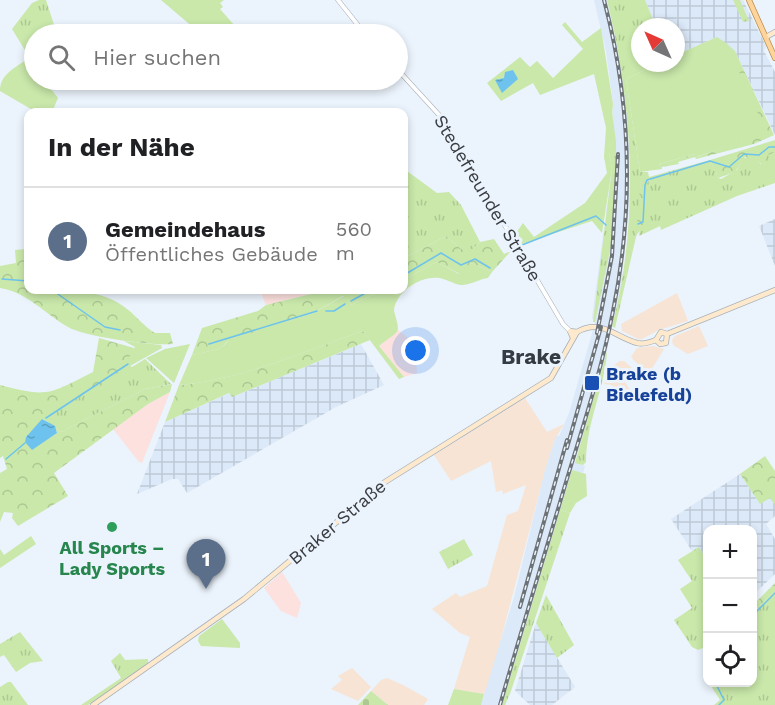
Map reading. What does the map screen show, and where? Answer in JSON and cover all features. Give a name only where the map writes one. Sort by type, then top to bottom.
[{"type":"main road","points":[[749,0],[775,58]]},
{"type":"main road","points":[[766,37],[775,32]]},
{"type":"main road","points":[[570,331],[577,332],[594,326],[614,331],[639,344],[656,340],[661,332],[667,334],[775,291]]},
{"type":"main road","points":[[570,331],[573,338]]},
{"type":"main road","name":"Braker Straße","points":[[93,705],[239,603],[387,480],[551,378],[567,353],[573,338],[577,336],[577,332]]},
{"type":"main road","points":[[656,340],[660,344],[666,344],[667,334]]},
{"type":"street","points":[[338,0],[357,24]]},
{"type":"street","name":"Stedefreunder Straße","points":[[408,81],[441,117],[563,324],[570,331]]},
{"type":"shaded area","points":[[594,0],[607,0],[621,66],[628,123],[630,199],[621,288],[605,359],[575,462],[585,466],[583,473],[572,471],[507,689],[511,692],[505,705],[481,705],[514,597],[545,470],[556,436],[559,436],[569,413],[595,323],[592,318],[612,169],[613,103],[606,51]]},
{"type":"shaded area","points":[[645,0],[733,0],[743,21],[748,21],[740,0],[743,0],[766,46],[764,51],[775,72],[775,135],[735,51],[717,37],[685,51],[685,18],[652,18]]},
{"type":"shaded area","points":[[775,219],[775,266],[759,226]]},
{"type":"shaded area","points":[[677,293],[688,321],[659,330],[640,340],[622,331],[621,324]]},
{"type":"shaded area","points":[[262,294],[311,294],[266,305]]},
{"type":"shaded area","points":[[699,326],[708,346],[688,354],[673,345],[672,340],[675,336]]},
{"type":"shaded area","points":[[398,330],[414,342],[417,373],[404,377],[379,346]]},
{"type":"shaded area","points":[[361,344],[384,385],[336,407],[187,493],[178,479],[172,479],[137,494],[165,422],[230,393],[232,397]]},
{"type":"shaded area","points":[[653,346],[664,349],[648,375],[631,357],[637,348]]},
{"type":"shaded area","points":[[624,361],[632,368],[623,379],[632,393],[623,402],[612,385],[604,384],[608,369]]},
{"type":"shaded area","points":[[170,392],[142,463],[139,462],[113,429],[148,404]]},
{"type":"shaded area","points":[[525,398],[547,432],[564,424],[555,439],[545,471],[490,681],[484,694],[454,689],[470,637],[460,633],[432,609],[456,593],[460,597],[487,586],[507,515],[518,511],[526,485],[503,494],[502,490],[496,492],[491,461],[451,481],[434,455]]},
{"type":"shaded area","points":[[740,474],[760,504],[770,497],[775,505],[775,516],[766,524],[775,539],[775,574],[757,591],[757,525],[703,525],[703,554],[699,547],[692,551],[671,519]]},
{"type":"shaded area","points":[[282,572],[301,603],[297,618],[281,611],[264,588]]},
{"type":"shaded area","points":[[536,623],[575,687],[552,705],[530,705],[515,691]]},
{"type":"shaded area","points":[[352,668],[371,687],[358,701],[331,689],[342,680],[338,676]]},
{"type":"shaded area","points":[[387,678],[428,699],[424,705],[388,705],[371,691],[381,680]]},
{"type":"green space","points":[[46,0],[54,24],[24,24],[24,49],[12,29],[32,3]]},
{"type":"green space","points":[[161,0],[224,0],[220,3],[223,7],[220,9],[233,24],[189,24]]},
{"type":"green space","points":[[607,0],[645,0],[652,18],[631,18],[631,72],[640,72],[626,79],[640,172],[648,172],[649,177],[710,160],[718,178],[721,179],[737,170],[743,158],[753,158],[761,164],[769,153],[775,152],[775,183],[737,196],[661,230],[660,226],[639,236],[640,227],[646,222],[646,185],[650,180],[641,178],[639,224],[615,328],[612,326],[621,286],[630,204],[627,122],[616,40]]},
{"type":"green space","points":[[733,0],[740,0],[749,21],[743,22]]},
{"type":"green space","points":[[565,22],[582,42],[601,28],[613,104],[609,152],[612,169],[602,233],[592,221],[522,244],[516,233],[523,223],[534,237],[585,203],[607,173],[604,157],[606,128],[594,74],[540,95],[533,83],[501,101],[487,83],[520,57],[530,67],[537,61],[553,78],[583,49],[562,25]]},
{"type":"green space","points":[[717,37],[726,43],[767,133],[696,157],[695,154],[659,164],[662,169],[640,172],[626,79],[640,72],[685,72],[685,51]]},
{"type":"green space","points":[[726,43],[735,51],[774,135],[754,144],[696,159],[695,157],[678,162],[679,164],[662,167],[662,169],[659,164],[695,154],[697,157],[741,141],[742,143]]},
{"type":"green space","points":[[24,61],[24,90],[52,90],[58,98],[54,108],[29,108],[0,91],[2,81]]},
{"type":"green space","points":[[611,104],[616,142],[616,190],[611,246],[595,322],[593,322],[612,169],[609,152]]},
{"type":"green space","points":[[775,140],[775,152],[768,155],[763,164],[745,157],[735,172],[718,178],[710,160]]},
{"type":"green space","points":[[408,172],[437,193],[449,192],[461,205],[480,242],[473,249],[461,249],[446,236],[408,256]]},
{"type":"green space","points":[[649,177],[646,222],[636,236],[641,178]]},
{"type":"green space","points":[[446,236],[461,249],[473,249],[480,242],[494,239],[504,254],[511,251],[492,272],[471,263],[460,274],[436,262],[408,278],[408,256]]},
{"type":"green space","points":[[24,249],[24,294],[101,295],[123,306],[155,333],[170,333],[173,344],[119,340],[77,331],[19,294],[0,288],[0,266],[16,263],[15,250]]},
{"type":"green space","points":[[436,262],[459,274],[471,263],[492,272],[488,278],[465,285],[432,278],[417,282],[408,288],[408,278]]},
{"type":"green space","points":[[311,294],[374,294],[351,305],[343,296],[313,313],[227,342],[219,349],[192,355],[202,328],[258,311],[266,305]]},
{"type":"green space","points":[[374,294],[402,294],[395,304],[394,311],[398,325],[397,332],[379,346],[404,377],[399,379],[363,331],[250,371],[179,385],[192,355],[219,349],[230,340],[313,313],[344,296],[351,305]]},
{"type":"green space","points":[[363,331],[370,340],[232,397],[229,393],[165,422],[179,385],[250,371]]},
{"type":"green space","points":[[99,338],[134,348],[130,366],[44,419],[47,421],[43,419],[26,437],[32,449],[57,433],[56,428],[61,432],[145,389],[172,384],[170,392],[148,404],[54,473],[68,496],[18,526],[12,518],[13,513],[4,512],[0,522],[0,473],[7,469],[3,456],[0,458],[0,385],[29,392],[48,392],[93,372]]},
{"type":"green space","points":[[124,341],[161,345],[162,348],[130,366],[128,359],[135,347]]},
{"type":"green space","points":[[190,344],[174,383],[146,358],[165,349]]},
{"type":"green space","points":[[607,351],[606,364],[589,433],[586,462],[583,465],[575,463]]},
{"type":"green space","points":[[145,359],[171,384],[145,389],[61,432],[43,419],[129,365],[132,367]]},
{"type":"green space","points":[[765,456],[775,471],[775,505],[770,498],[760,504],[740,474]]},
{"type":"green space","points":[[572,470],[586,474],[587,496],[576,503],[570,513],[560,510]]},
{"type":"green space","points":[[560,510],[570,513],[511,691],[505,705],[502,705]]},
{"type":"green space","points":[[31,536],[36,544],[0,568],[0,549],[4,555]]},
{"type":"green space","points":[[464,539],[473,555],[448,569],[439,552]]},
{"type":"green space","points":[[699,547],[703,554],[703,648],[698,650],[692,647],[674,620],[692,608],[680,589],[692,581],[678,560]]},
{"type":"green space","points":[[775,583],[775,590],[757,610],[757,601]]},
{"type":"green space","points":[[775,590],[775,705],[714,705],[720,700],[712,687],[757,687],[757,610]]},
{"type":"green space","points":[[546,595],[574,645],[557,658],[536,623]]},
{"type":"green space","points":[[222,619],[240,643],[240,648],[201,646],[198,641],[199,636]]},
{"type":"green space","points":[[20,632],[43,661],[30,663],[16,672],[4,655],[0,657],[0,644]]},
{"type":"green space","points":[[120,653],[125,660],[148,659],[148,664],[88,705],[81,705],[121,678],[111,661]]},
{"type":"green space","points":[[11,682],[28,705],[0,705],[0,687]]},
{"type":"green space","points":[[454,689],[484,694],[481,705],[448,705]]},
{"type":"green space","points":[[371,691],[388,705],[358,705]]},
{"type":"water","points":[[513,70],[518,79],[502,93],[495,80],[504,78],[505,72]]},
{"type":"water","points":[[42,419],[55,426],[57,433],[32,450],[25,442],[26,437]]},
{"type":"waterway","points":[[638,224],[643,222],[647,180],[710,161],[729,167],[744,154],[759,155],[769,147],[775,147]]},
{"type":"waterway","points":[[522,245],[596,216],[606,225]]},
{"type":"waterway","points":[[408,273],[441,253],[461,265],[475,259],[490,268]]},
{"type":"waterway","points":[[2,279],[24,281]]},
{"type":"waterway","points":[[58,294],[105,327],[120,330]]},
{"type":"waterway","points":[[351,301],[364,294]]},
{"type":"waterway","points":[[326,311],[334,311],[345,304]]},
{"type":"waterway","points":[[209,344],[317,311]]},
{"type":"waterway","points":[[46,418],[128,364]]},
{"type":"waterway","points":[[6,459],[25,443]]},
{"type":"waterway","points":[[757,611],[775,593]]},
{"type":"waterway","points":[[718,687],[724,700],[719,705]]},
{"type":"railway","points":[[500,705],[598,376],[609,333],[620,272],[626,194],[624,116],[620,77],[604,0]]},
{"type":"railway","points":[[597,333],[612,256],[618,154]]},
{"type":"railway","points":[[567,448],[601,327]]},
{"type":"railway","points":[[520,607],[567,440]]},
{"type":"place","name":"Brake (b Bielefeld)","points":[[592,383]]},
{"type":"place","name":"All Sports – Lady Sports","points":[[112,527]]},
{"type":"place","name":"Gemeindehaus","points":[[206,589]]},
{"type":"district","name":"Brake","points":[[531,356]]}]
